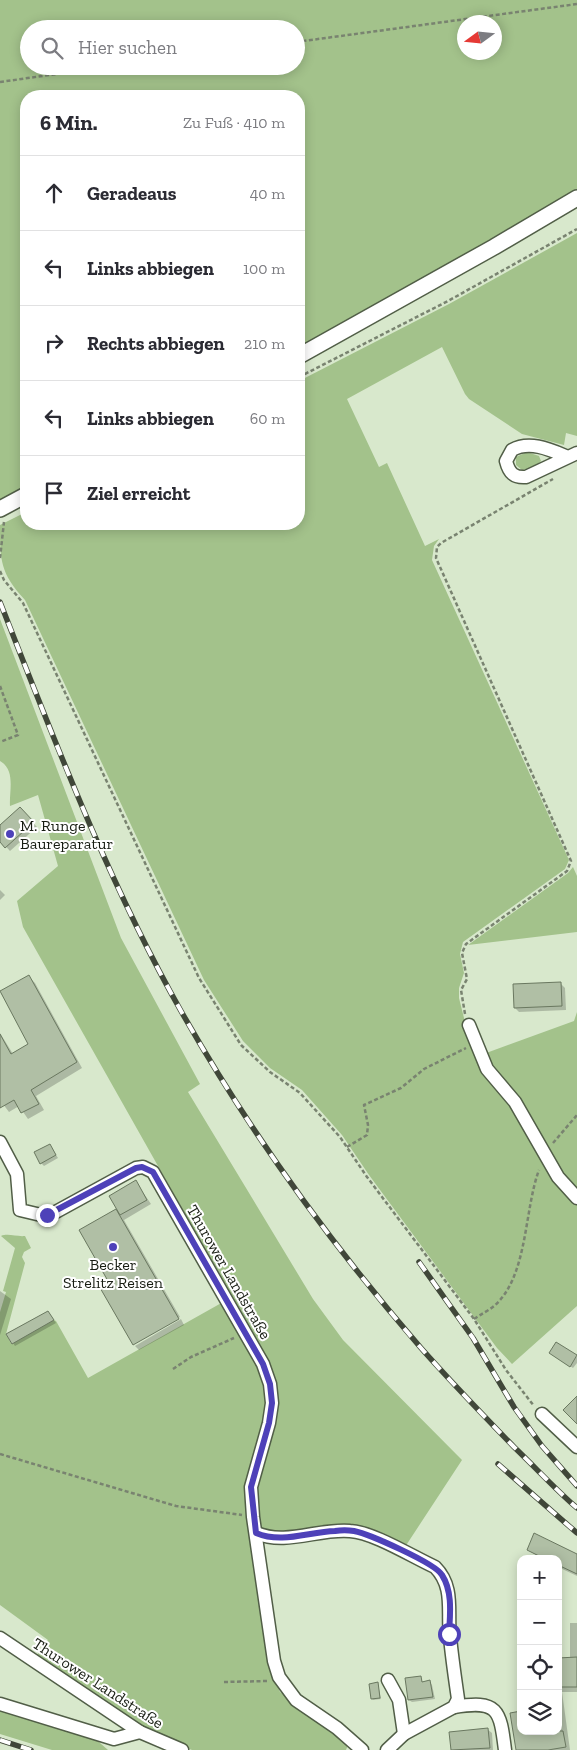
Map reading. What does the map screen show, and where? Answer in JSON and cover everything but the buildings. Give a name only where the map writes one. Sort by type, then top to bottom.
[{"type":"main road","points":[[305,353],[494,247],[577,198]]},
{"type":"main road","points":[[2,515],[20,501]]},
{"type":"street","points":[[469,1024],[487,1069],[515,1102],[558,1177],[577,1198]]},
{"type":"street","name":"Thurower Landstraße","points":[[0,1142],[16,1174],[20,1210],[41,1215],[52,1214],[136,1168],[148,1168],[153,1172],[263,1364],[270,1384],[272,1403],[269,1423],[251,1487],[253,1517],[279,1677],[296,1700],[337,1728],[362,1750]]},
{"type":"street","points":[[542,1414],[577,1447]]},
{"type":"street","points":[[256,1533],[273,1538],[288,1538],[334,1530],[352,1531],[366,1534],[435,1567],[447,1584],[450,1600],[449,1634],[458,1699],[454,1707]]},
{"type":"street","name":"Thurower Landstraße","points":[[0,1638],[140,1732],[182,1750]]},
{"type":"street","points":[[388,1680],[399,1700],[404,1734]]},
{"type":"street","points":[[0,1704],[114,1739],[140,1732]]},
{"type":"street","points":[[387,1750],[404,1734],[454,1707],[486,1704],[495,1710],[502,1724],[504,1750]]},
{"type":"path","points":[[305,41],[577,4]]},
{"type":"path","points":[[0,82],[49,75]]},
{"type":"path","points":[[305,374],[448,301],[577,228]]},
{"type":"path","points":[[469,1024],[461,990],[467,974],[463,949],[466,944],[567,871],[571,861],[435,553],[441,543],[557,477]]},
{"type":"path","points":[[0,558],[2,515]]},
{"type":"path","points":[[0,571],[4,580],[23,603],[199,978],[232,1034],[270,1072],[310,1102],[347,1147],[474,1319],[506,1370],[530,1403],[542,1414]]},
{"type":"path","points":[[0,686],[18,735],[0,742]]},
{"type":"path","points":[[347,1147],[367,1134],[368,1125],[364,1105],[401,1088],[424,1069],[476,1044]]},
{"type":"path","points":[[474,1319],[495,1305],[508,1288],[524,1242],[532,1190],[546,1155],[567,1125],[577,1115]]},
{"type":"path","points":[[173,1369],[191,1357],[244,1332]]},
{"type":"path","points":[[0,1454],[176,1506],[231,1512],[253,1517]]},
{"type":"path","points":[[224,1682],[260,1682],[279,1677]]},
{"type":"green space","points":[[0,0],[577,0],[577,189],[480,247],[305,344],[305,90],[20,90],[20,491],[0,501]]},
{"type":"green space","points":[[577,233],[577,436],[566,433],[564,445],[522,434],[469,399],[442,347],[347,399],[379,467],[387,463],[425,546],[439,539],[434,546],[432,560],[569,860],[565,869],[463,942],[460,954],[464,973],[459,988],[459,998],[466,1026],[478,1056],[574,1021],[577,1012],[577,1306],[512,1364],[497,1348],[369,1175],[342,1135],[302,1090],[270,1068],[243,1041],[204,980],[25,600],[6,574],[0,548],[0,525],[20,515],[20,530],[305,530],[305,378],[449,304]]},
{"type":"green space","points":[[527,452],[539,456],[541,461],[535,467],[522,470],[516,465],[516,457]]},
{"type":"green space","points":[[0,619],[121,938],[200,1084],[188,1092],[313,1299],[343,1340],[462,1460],[405,1547],[367,1532],[290,1535],[260,1530],[269,1664],[280,1692],[341,1737],[348,1745],[346,1750],[192,1750],[142,1730],[40,1662],[37,1655],[48,1640],[0,1605],[0,1312],[6,1292],[3,1291],[15,1248],[1,1236],[25,1236],[31,1248],[24,1252],[22,1257],[25,1263],[6,1334],[11,1343],[54,1320],[88,1378],[232,1297],[23,927],[17,901],[58,866],[38,795],[10,806],[10,775],[5,765],[0,761]]},
{"type":"green space","points":[[573,867],[577,876],[577,932],[468,945],[568,873]]},
{"type":"green space","points":[[0,1708],[92,1736],[108,1750],[52,1750],[0,1734]]},
{"type":"railway","points":[[0,602],[83,810],[106,861],[154,962],[234,1100],[292,1185],[387,1308],[467,1398],[577,1508]]},
{"type":"railway","points":[[419,1262],[473,1338],[514,1407],[542,1446],[577,1486]]},
{"type":"railway","points":[[498,1464],[577,1533]]},
{"type":"railway","points":[[0,1740],[31,1750]]},
{"type":"place","name":"M. Runge Baureparatur","points":[[10,834]]},
{"type":"place","name":"Becker Strelitz Reisen","points":[[113,1247]]},
{"type":"route","points":[[47,1215],[136,1168],[148,1168],[153,1172],[263,1364],[270,1384],[272,1403],[269,1423],[256,1463],[251,1487],[256,1533],[273,1538],[288,1538],[334,1530],[352,1531],[366,1534],[435,1567],[447,1584],[450,1600],[449,1634]]}]
